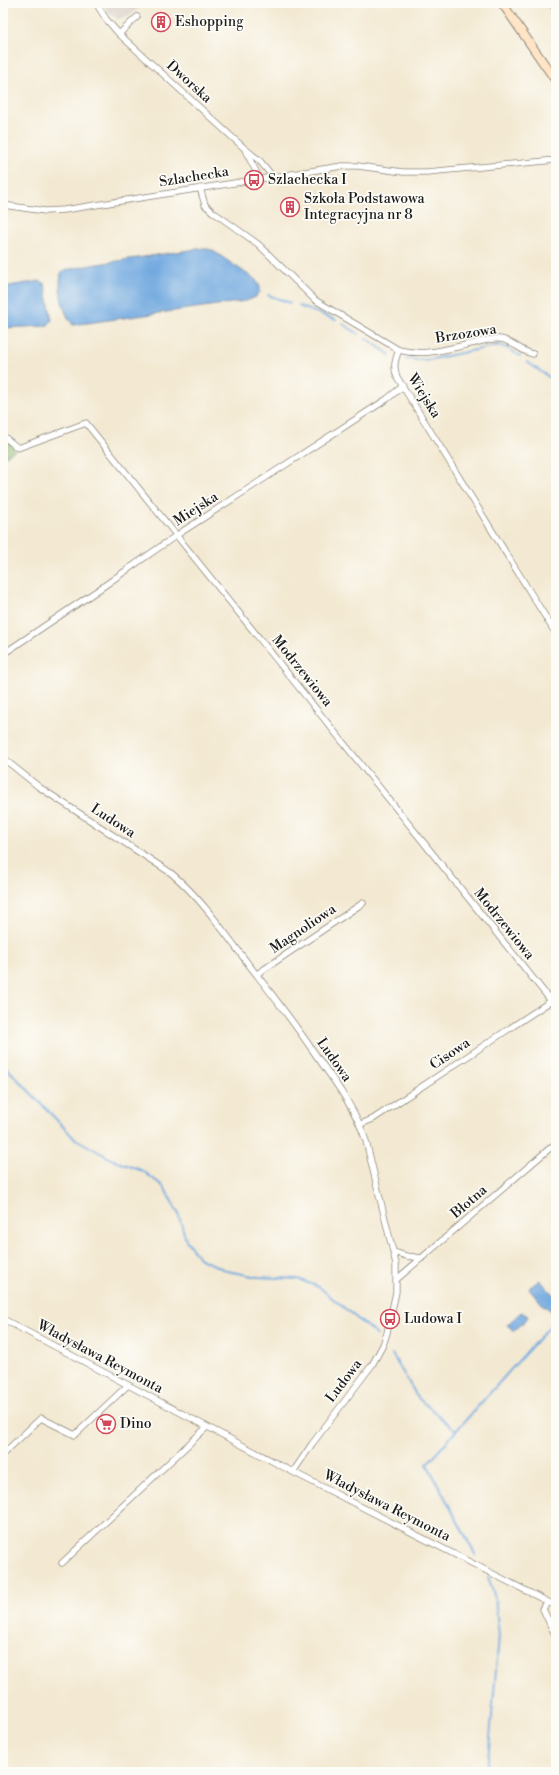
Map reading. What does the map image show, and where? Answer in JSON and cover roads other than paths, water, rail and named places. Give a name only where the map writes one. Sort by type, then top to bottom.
[{"type":"main road","points":[[502,3],[556,81]]},
{"type":"street","name":"Dworska","points":[[96,3],[106,19],[120,34],[260,161],[273,177]]},
{"type":"street","points":[[120,34],[137,17]]},
{"type":"street","name":"Dworska","points":[[244,148],[260,179]]},
{"type":"street","name":"Szlachecka","points":[[3,205],[22,209],[51,211],[342,166],[358,166],[403,172],[426,172],[556,160]]},
{"type":"street","points":[[200,188],[205,205],[258,244],[315,300],[399,350]]},
{"type":"street","name":"Brzozowa","points":[[399,350],[411,353],[424,353],[502,339],[528,353],[533,354]]},
{"type":"street","name":"Wiejska","points":[[399,350],[395,360],[394,369],[403,386],[556,634]]},
{"type":"street","name":"Miejska","points":[[3,654],[177,535],[387,400],[403,386]]},
{"type":"street","name":"Modrzewiowa","points":[[3,436],[18,448],[86,423],[556,1007]]},
{"type":"street","name":"Ludowa","points":[[3,758],[39,787],[170,873],[197,898],[257,974],[341,1090],[361,1124],[394,1252],[397,1279],[387,1333],[378,1354],[293,1472]]},
{"type":"street","name":"Magnoliowa","points":[[257,974],[363,903]]},
{"type":"street","name":"Cisowa","points":[[361,1124],[373,1119],[551,1001]]},
{"type":"street","name":"Błotna","points":[[397,1279],[556,1143]]},
{"type":"street","points":[[394,1252],[406,1256],[422,1258]]},
{"type":"street","name":"Władysława Reymonta","points":[[3,1319],[293,1472],[556,1606]]},
{"type":"street","points":[[3,1454],[41,1418],[75,1435],[128,1385]]},
{"type":"street","points":[[62,1563],[207,1427]]},
{"type":"street","points":[[547,1602],[543,1609],[556,1637]]},
{"type":"water","points":[[203,248],[212,250],[256,280],[260,287],[256,297],[246,301],[73,325],[69,320],[62,300],[60,286],[61,273],[65,270]]},
{"type":"water","points":[[40,281],[45,284],[52,320],[47,326],[3,328],[3,287]]},
{"type":"water","points":[[540,1280],[556,1298],[556,1309],[553,1312],[543,1305],[529,1288]]},
{"type":"water","points":[[521,1312],[528,1316],[526,1320],[514,1331],[507,1325]]},
{"type":"waterway","points":[[268,295],[290,303]]},
{"type":"waterway","points":[[299,306],[336,320]]},
{"type":"waterway","points":[[343,324],[359,334]]},
{"type":"waterway","points":[[366,338],[390,355]]},
{"type":"waterway","points":[[405,359],[428,360],[499,345],[520,356]]},
{"type":"waterway","points":[[527,362],[556,382]]},
{"type":"waterway","points":[[3,1064],[74,1138],[113,1160],[143,1171],[164,1187],[178,1213],[186,1240],[199,1258],[227,1271],[258,1277],[298,1279],[319,1287],[377,1335]]},
{"type":"waterway","points":[[392,1354],[418,1398],[456,1431],[556,1319]]},
{"type":"waterway","points":[[456,1431],[427,1464],[475,1554]]},
{"type":"waterway","points":[[487,1772],[499,1636],[495,1598],[488,1577]]},
{"type":"railway","points":[[549,3],[556,14]]},
{"type":"place","name":"Eshopping","points":[[161,22]]},
{"type":"place","name":"Szlachecka I","points":[[254,180]]},
{"type":"place","name":"Szkoła Podstawowa Integracyjna nr 8","points":[[290,207]]},
{"type":"place","name":"Ludowa I","points":[[390,1319]]},
{"type":"place","name":"Dino","points":[[106,1424]]}]
